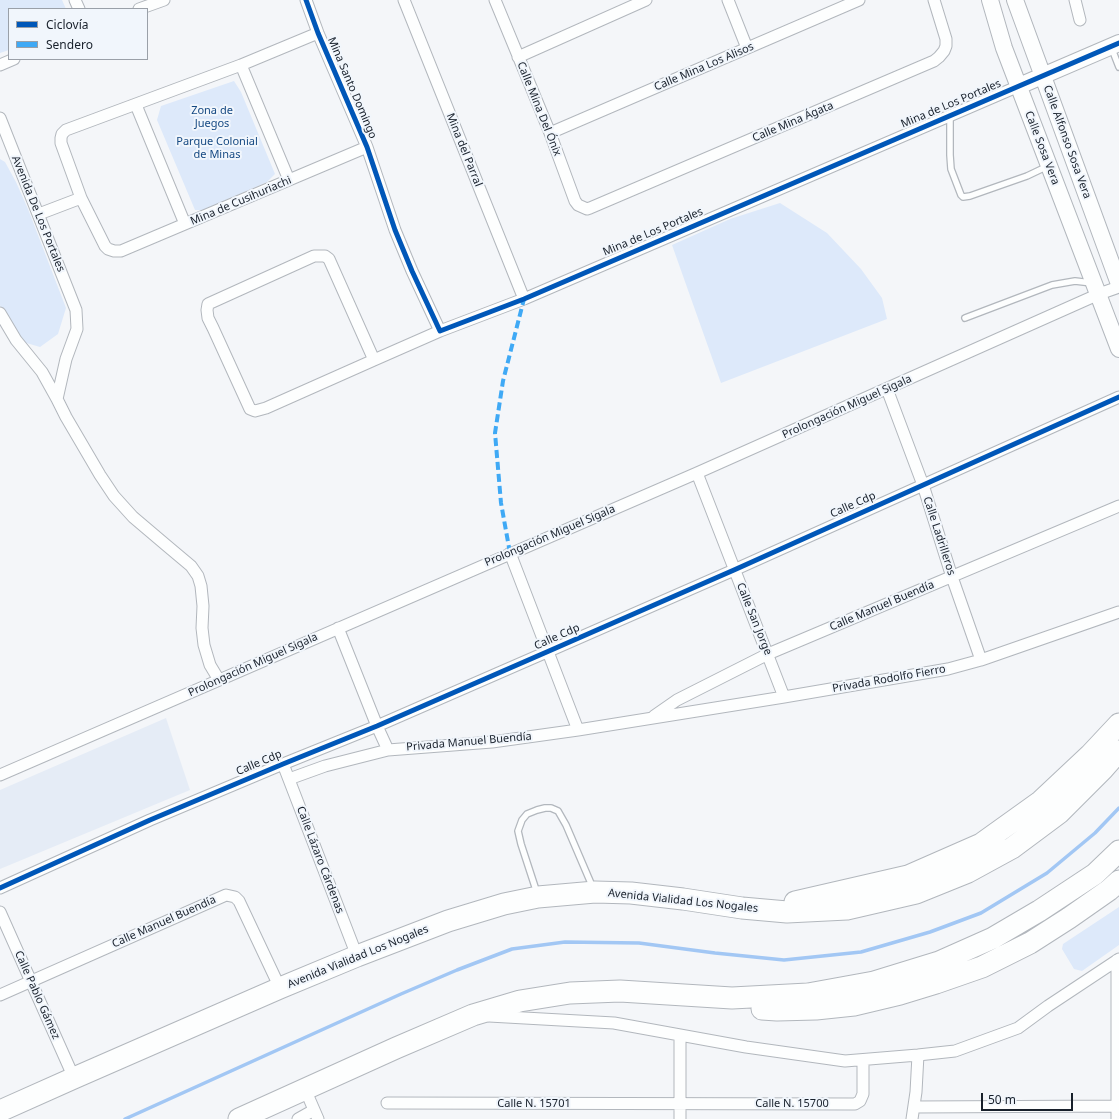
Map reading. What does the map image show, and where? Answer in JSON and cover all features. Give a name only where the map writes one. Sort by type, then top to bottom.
[{"type":"highway","points":[[757,910],[908,876],[981,844],[1041,801],[1090,756],[1119,724]]},
{"type":"highway","name":"Avenida Vialidad Los Nogales","points":[[0,1111],[280,988],[357,956],[448,921],[504,904],[538,897],[595,892],[638,894],[757,910],[787,912],[847,909],[916,893],[968,872],[1012,848],[1059,813],[1119,751]]},
{"type":"highway","points":[[248,1117],[305,1089],[473,1015],[520,1001],[570,992],[620,991],[732,998],[808,994],[874,982],[939,962],[993,938],[1040,911],[1095,874],[1119,851]]},
{"type":"highway","points":[[732,998],[755,1008],[777,1010],[816,1009],[854,1005],[900,994],[982,967],[1030,943],[1069,918],[1109,890],[1119,881]]},
{"type":"main road","name":"Calle Sosa Vera","points":[[990,0],[1004,48],[1096,289]]},
{"type":"main road","name":"Calle Alfonso Sosa Vera","points":[[1015,0],[1119,285]]},
{"type":"main road","points":[[1019,86],[1115,45]]},
{"type":"main road","points":[[1096,289],[1119,349]]},
{"type":"street","points":[[142,8],[164,0]]},
{"type":"street","name":"Mina Santo Domingo","points":[[306,0],[318,33],[367,147],[395,230],[440,331]]},
{"type":"street","name":"Mina del Parral","points":[[404,0],[524,299]]},
{"type":"street","name":"Calle Mina Del Ónix","points":[[495,0],[550,133],[575,201],[581,207],[587,209],[590,208]]},
{"type":"street","points":[[518,57],[646,0]]},
{"type":"street","points":[[728,0],[747,48]]},
{"type":"street","name":"Calle Mina Los Alisos","points":[[550,133],[859,0]]},
{"type":"street","name":"Calle Mina Ágata","points":[[590,208],[934,61],[944,51],[946,39],[934,0]]},
{"type":"street","points":[[1075,0],[1080,20]]},
{"type":"street","points":[[39,214],[81,198],[61,143],[60,138],[66,130],[240,65],[318,33]]},
{"type":"street","points":[[0,65],[12,60]]},
{"type":"street","points":[[240,65],[289,180]]},
{"type":"street","name":"Mina de Los Portales","points":[[374,360],[329,259],[325,256],[314,256],[208,304],[208,318],[250,409],[255,411],[266,408],[440,331],[524,299],[1019,86]]},
{"type":"street","points":[[136,105],[185,224]]},
{"type":"street","name":"Avenida De Los Portales","points":[[0,118],[76,310],[77,329],[66,359],[57,399]]},
{"type":"street","name":"Mina de Cusihuriachi","points":[[81,198],[105,246],[114,251],[121,251],[367,147]]},
{"type":"street","name":"Prolongación Miguel Sigala","points":[[0,775],[886,389],[1096,289],[1119,285]]},
{"type":"street","points":[[0,313],[16,340],[42,372],[100,475],[114,496],[133,517],[191,566],[198,576],[201,586],[203,606],[202,628],[204,645],[210,665],[218,680]]},
{"type":"street","name":"Calle Ladrilleros","points":[[886,389],[923,485],[952,577],[981,660]]},
{"type":"street","name":"Calle Cdp","points":[[0,888],[150,820],[377,726],[734,570],[1119,396]]},
{"type":"street","name":"Calle San Jorge","points":[[697,472],[784,697]]},
{"type":"street","name":"Calle Manuel Buendía","points":[[652,718],[677,700],[768,654],[1119,506]]},
{"type":"street","points":[[510,553],[549,651],[578,730]]},
{"type":"street","name":"Privada Rodolfo Fierro","points":[[652,718],[948,669],[981,660],[1119,612]]},
{"type":"street","points":[[338,628],[388,750]]},
{"type":"street","name":"Privada Manuel Buendía","points":[[289,779],[325,766],[388,750],[492,742],[652,718]]},
{"type":"street","name":"Calle Lázaro Cárdenas","points":[[284,764],[357,956]]},
{"type":"street","name":"Calle Manuel Buendía","points":[[0,996],[226,895],[235,897],[239,901],[280,988]]},
{"type":"street","name":"Calle Pablo Gámez","points":[[0,912],[74,1078]]},
{"type":"street","points":[[1117,1119],[1118,960]]},
{"type":"street","points":[[473,1015],[614,1023],[746,1046],[845,1061],[863,1060],[955,1051],[1018,1028],[1048,1006],[1118,960]]},
{"type":"street","points":[[680,1035],[680,1119]]},
{"type":"street","points":[[912,1119],[916,1092],[918,1055]]},
{"type":"street","name":"Calle N. 15700","points":[[680,1104],[855,1104],[860,1101],[864,1094],[863,1060]]},
{"type":"street","points":[[298,1119],[316,1114],[305,1089]]},
{"type":"street","name":"Calle N. 15701","points":[[387,1103],[680,1104]]},
{"type":"street","points":[[914,1107],[1118,1106]]},
{"type":"lane","points":[[1115,45],[1119,67]]},
{"type":"lane","points":[[950,116],[950,155],[952,169],[961,196],[970,196],[1027,176],[1049,166]]},
{"type":"lane","points":[[965,318],[1052,285],[1075,281],[1096,289]]},
{"type":"lane","points":[[538,897],[518,831],[522,820],[527,814],[545,808],[551,808],[558,811],[566,825],[595,892]]},
{"type":"shaded area","points":[[166,718],[190,790],[0,869],[0,790]]},
{"type":"green space","points":[[0,0],[62,0],[66,8],[8,8],[8,50],[0,53]]},
{"type":"green space","name":"Parque Colonial de Minas","points":[[234,81],[241,92],[275,174],[267,182],[203,210],[195,210],[157,120],[161,106]]},
{"type":"green space","points":[[0,159],[5,162],[28,209],[66,308],[58,334],[40,347],[23,342],[5,320],[0,305]]},
{"type":"green space","points":[[780,203],[827,233],[861,269],[882,298],[887,319],[721,383],[672,245],[730,219]]},
{"type":"green space","points":[[1119,907],[1119,945],[1082,971],[1074,969],[1062,949],[1063,944]]},
{"type":"waterway","points":[[125,1119],[401,994],[457,970],[512,949],[565,942],[639,943],[784,960],[861,952],[930,932],[981,913],[1047,873],[1095,833],[1119,808]]},
{"type":"marked path","points":[[510,553],[501,503],[495,433],[503,381],[524,299]]},
{"type":"cycle path","points":[[306,0],[318,33],[367,147],[395,230],[440,331],[524,299],[1119,43]]},
{"type":"cycle path","points":[[0,888],[150,820],[377,726],[734,570],[1119,397]]},
{"type":"park label","name":"Zona de Juegos","points":[[212,117]]}]
